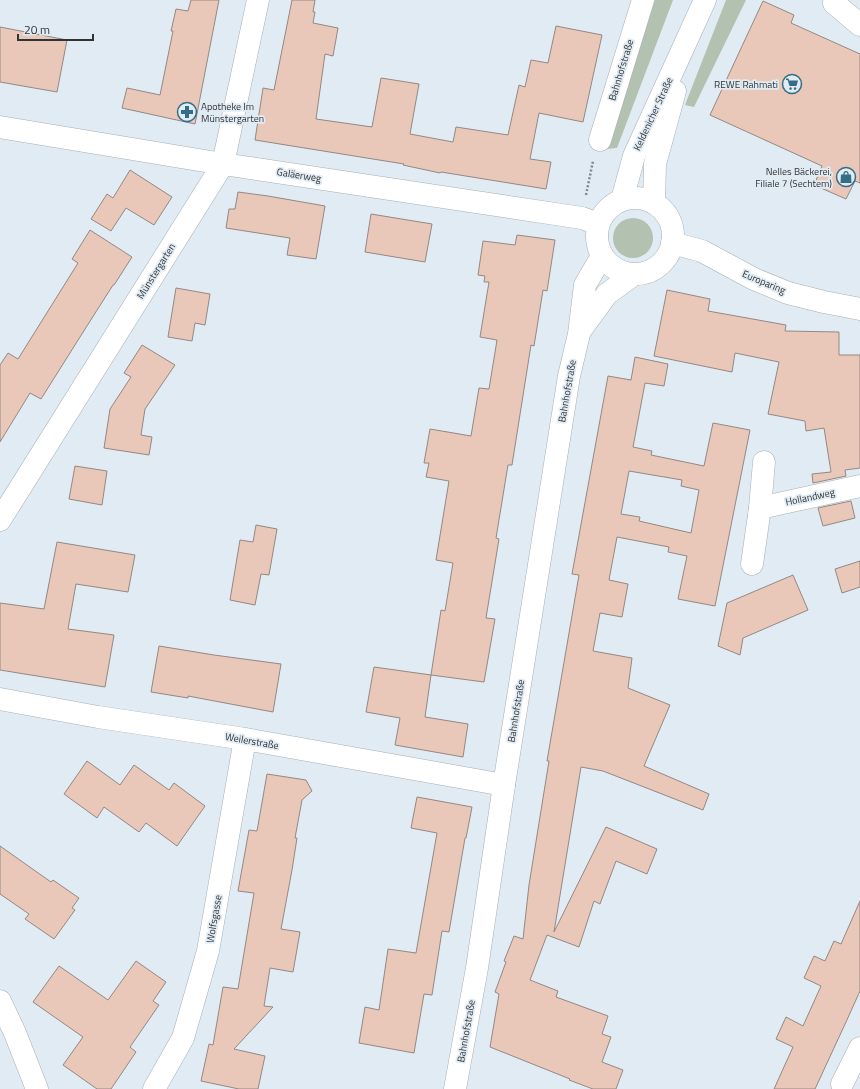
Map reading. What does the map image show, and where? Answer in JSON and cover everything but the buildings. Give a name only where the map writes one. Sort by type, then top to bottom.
[{"type":"street","name":"Münstergarten","points":[[0,520],[223,164],[258,0]]},
{"type":"street","name":"Bahnhofstraße","points":[[597,149],[643,0]]},
{"type":"street","name":"Keldenicher Straße","points":[[622,200],[634,156],[705,0]]},
{"type":"street","points":[[834,3],[860,25]]},
{"type":"street","name":"Keldenicher Straße","points":[[654,203],[655,164],[691,30]]},
{"type":"street","name":"Galäerweg","points":[[0,127],[223,164],[590,221]]},
{"type":"street","points":[[633,274],[621,272],[610,265],[602,256],[590,221],[604,214],[611,206],[622,200],[632,198],[644,199],[654,203],[665,213],[672,228],[672,243]]},
{"type":"street","name":"Bahnhofstraße","points":[[579,334],[607,294],[633,274],[644,274],[662,263],[669,254],[672,243]]},
{"type":"street","name":"Europaring","points":[[672,243],[702,251],[754,279],[788,293],[860,309]]},
{"type":"street","name":"Bahnhofstraße","points":[[455,1089],[477,968],[504,785],[569,376],[579,334],[585,284],[602,256]]},
{"type":"street","points":[[752,564],[760,508],[764,462]]},
{"type":"street","name":"Hollandweg","points":[[760,508],[860,486]]},
{"type":"street","name":"Weilerstraße","points":[[0,698],[98,717],[245,739],[504,785]]},
{"type":"street","name":"Wolfsgasse","points":[[154,1089],[182,1038],[208,951],[245,739]]},
{"type":"street","points":[[0,1001],[15,1033],[37,1089]]},
{"type":"street","points":[[842,1084],[860,1048]]},
{"type":"path","points":[[590,221],[597,149]]},
{"type":"green space","points":[[655,0],[673,0],[617,148],[606,149]]},
{"type":"green space","points":[[726,0],[746,0],[694,107],[685,105]]},
{"type":"green space","points":[[633,218],[641,220],[647,224],[651,230],[653,238],[651,246],[647,252],[641,256],[633,258],[625,256],[619,252],[615,246],[613,238],[615,230],[619,224],[625,220]]},
{"type":"place","name":"REWE Rahmati","points":[[792,84]]},
{"type":"place","name":"Apotheke Im Münstergarten","points":[[187,112]]},
{"type":"place","name":"Nelles Bäckerei, Filiale 7 (Sechtem)","points":[[846,177]]}]
